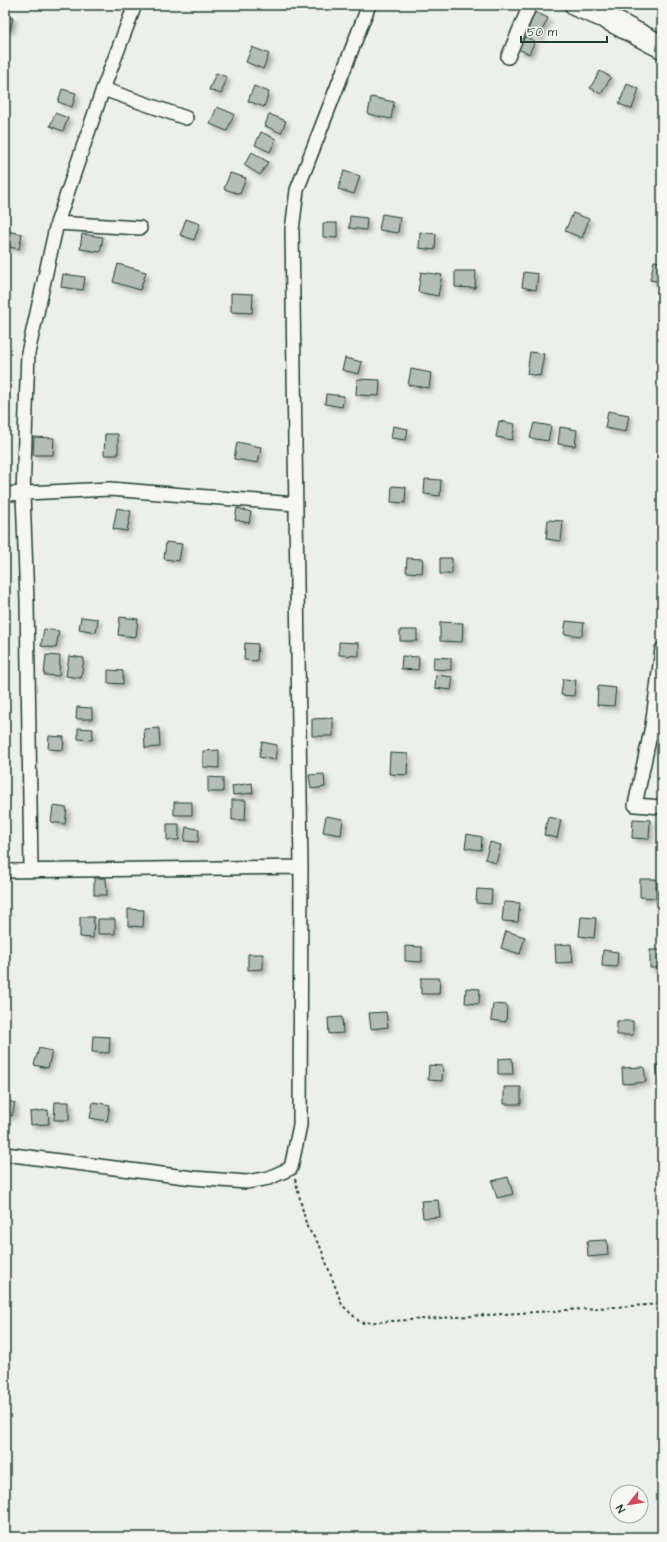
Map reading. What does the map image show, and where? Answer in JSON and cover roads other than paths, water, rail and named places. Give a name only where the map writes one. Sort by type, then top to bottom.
[{"type":"highway","points":[[576,5],[606,10],[662,47]]},
{"type":"street","points":[[32,870],[27,601],[23,494],[28,354],[58,223],[104,89],[135,5]]},
{"type":"street","points":[[5,1154],[193,1178],[247,1182],[269,1178],[291,1168],[300,1125],[301,867],[292,230],[297,190],[369,5]]},
{"type":"street","points":[[508,57],[530,5]]},
{"type":"street","points":[[104,89],[186,118]]},
{"type":"street","points":[[58,223],[140,228]]},
{"type":"street","points":[[5,494],[110,489],[295,504]]},
{"type":"street","points":[[662,648],[652,726],[635,805],[662,807]]},
{"type":"street","points":[[5,871],[301,867]]}]
